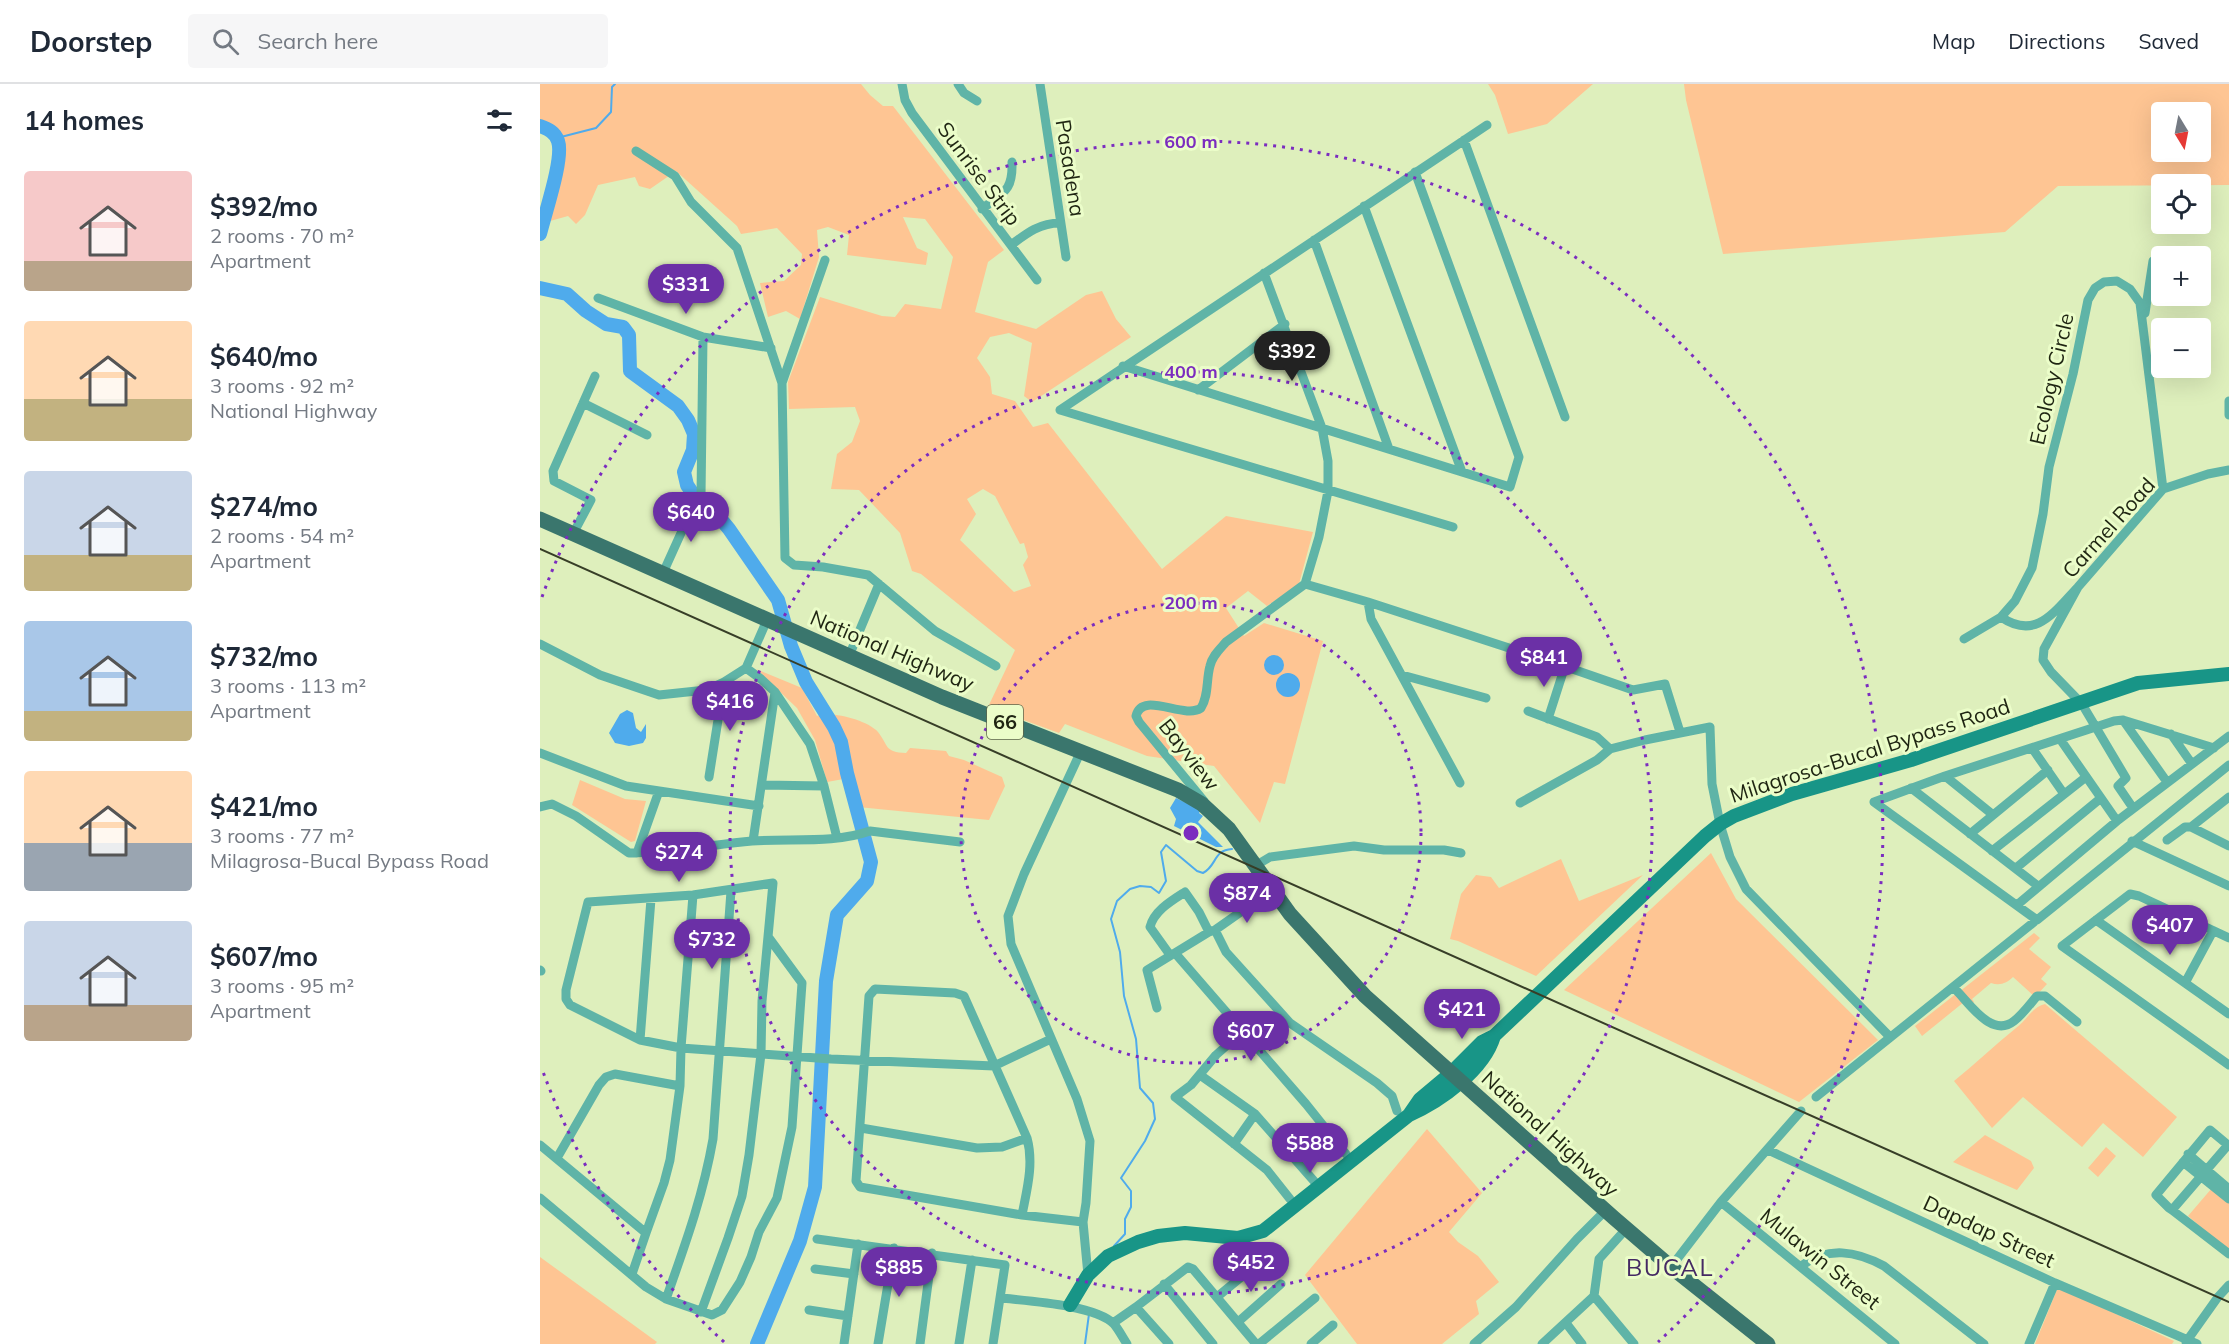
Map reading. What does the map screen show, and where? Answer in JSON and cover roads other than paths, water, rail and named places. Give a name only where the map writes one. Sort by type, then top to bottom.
[{"type":"main road","name":"National Highway","points":[[540,519],[942,697],[1178,790],[1209,810],[1237,839],[1290,914],[1365,996],[1605,1211],[1768,1344]]},
{"type":"main road","name":"Milagrosa-Bucal Bypass Road","points":[[1076,1307],[1088,1275],[1108,1256],[1138,1242],[1158,1236],[1185,1233],[1238,1238],[1263,1231],[1420,1099],[1456,1078],[1482,1042],[1494,1036],[1720,824],[1734,816],[1792,794],[1911,760],[2082,704],[2138,683],[2229,674]]},
{"type":"street","name":"Sunrise Strip","points":[[902,84],[905,100],[912,113],[1037,280]]},
{"type":"street","points":[[958,84],[964,93],[977,101]]},
{"type":"street","name":"Pasadena","points":[[1040,84],[1066,257]]},
{"type":"street","points":[[1453,527],[1060,410],[1487,124]]},
{"type":"street","points":[[1464,140],[1565,417]]},
{"type":"street","points":[[636,151],[675,176],[691,202],[737,248],[782,383],[785,558],[794,565],[868,574],[935,631],[996,666]]},
{"type":"street","points":[[982,209],[1008,189],[1012,179],[1012,162]]},
{"type":"street","points":[[1123,366],[1510,487],[1519,457],[1415,172]]},
{"type":"street","points":[[1364,206],[1462,472]]},
{"type":"street","points":[[1011,245],[1032,230],[1047,223],[1060,223]]},
{"type":"street","points":[[1314,240],[1389,449]]},
{"type":"street","points":[[782,383],[825,260]]},
{"type":"street","points":[[1264,273],[1322,428],[1328,461],[1328,491],[1319,537],[1305,584],[1509,648]]},
{"type":"street","points":[[2143,321],[2151,273]]},
{"type":"street","name":"Ecology Circle","points":[[2001,617],[2015,600],[2032,568],[2052,456],[2073,374],[2088,300],[2095,288],[2104,282],[2117,281],[2130,290],[2140,303],[2163,489]]},
{"type":"street","points":[[598,297],[704,337],[771,348]]},
{"type":"street","points":[[1198,390],[1285,324]]},
{"type":"street","points":[[663,573],[686,522],[700,499],[704,337]]},
{"type":"street","points":[[573,534],[591,500],[554,481],[553,471],[595,376]]},
{"type":"street","points":[[2229,401],[2229,415]]},
{"type":"street","points":[[583,403],[647,435]]},
{"type":"street","name":"Carmel Road","points":[[2082,704],[2051,672],[2043,660],[2044,649],[2078,587],[2163,489],[2208,474],[2229,470]]},
{"type":"street","points":[[849,656],[879,584]]},
{"type":"street","name":"Bayview","points":[[1209,810],[1201,796],[1139,722],[1136,716],[1137,710],[1150,704],[1189,712],[1201,708],[1208,687],[1209,666],[1226,642],[1305,584]]},
{"type":"street","points":[[1964,639],[2001,617],[2013,626],[2029,628],[2044,620],[2078,587]]},
{"type":"street","points":[[1368,602],[1371,619],[1460,783]]},
{"type":"street","points":[[540,645],[600,675],[659,695],[706,690],[746,668],[773,622]]},
{"type":"street","points":[[1532,655],[1634,690],[1665,684],[1680,732]]},
{"type":"street","points":[[1548,718],[1565,666]]},
{"type":"street","points":[[746,668],[775,692],[810,744],[824,786],[837,838]]},
{"type":"street","points":[[1402,675],[1486,698]]},
{"type":"street","points":[[709,777],[724,682]]},
{"type":"street","points":[[753,841],[775,692]]},
{"type":"street","points":[[2082,704],[2126,778],[2118,786],[2133,808]]},
{"type":"street","points":[[1528,711],[1597,737],[1610,749]]},
{"type":"street","points":[[2123,720],[2167,782]]},
{"type":"street","points":[[2214,748],[2123,720],[2094,727],[1945,776],[1874,802],[2037,920],[2229,765]]},
{"type":"street","points":[[1520,803],[1597,760],[1610,749],[1710,727],[1712,784],[1720,824],[1730,857],[1746,889],[1890,1037]]},
{"type":"street","points":[[2171,734],[2192,764]]},
{"type":"street","points":[[2017,905],[2133,808],[2229,736]]},
{"type":"street","points":[[2060,739],[2117,821]]},
{"type":"street","points":[[2032,748],[2064,794]]},
{"type":"street","points":[[1080,751],[1024,874],[1008,916],[1011,944],[1077,1099],[1090,1141],[1083,1222],[1088,1275]]},
{"type":"street","points":[[540,753],[626,786],[759,806]]},
{"type":"street","points":[[1970,834],[2048,770]]},
{"type":"street","points":[[1945,776],[1992,814]]},
{"type":"street","points":[[1992,851],[2086,777]]},
{"type":"street","points":[[763,785],[824,786]]},
{"type":"street","points":[[1911,789],[2038,886]]},
{"type":"street","points":[[637,853],[659,791]]},
{"type":"street","points":[[2191,827],[2229,797]]},
{"type":"street","points":[[2016,868],[2102,798]]},
{"type":"street","points":[[540,807],[552,804],[576,816],[628,853],[753,841],[837,838],[857,836],[870,831],[960,842]]},
{"type":"street","points":[[2167,840],[2185,827],[2191,827],[2229,846]]},
{"type":"street","points":[[2132,841],[2229,886]]},
{"type":"street","points":[[1255,866],[1270,856],[1354,846],[1384,850],[1444,850],[1461,853]]},
{"type":"street","points":[[701,1311],[742,1196],[761,1053],[762,1001],[773,883],[693,895],[588,902],[566,990],[566,999],[570,1005],[640,1040],[681,1048],[761,1053],[831,1059],[994,1066],[1050,1039]]},
{"type":"street","points":[[1157,1008],[1147,970],[1212,931],[1272,890]]},
{"type":"street","points":[[666,1299],[697,1212],[713,1139],[731,891]]},
{"type":"street","points":[[1346,1154],[1306,1104],[1150,927],[1152,920],[1166,905],[1185,892],[1227,952],[1290,1023],[1377,1083],[1392,1096],[1403,1113]]},
{"type":"street","points":[[2229,939],[2139,896],[2130,894],[2062,946],[2229,1065]]},
{"type":"street","points":[[632,1275],[670,1160],[680,1086],[693,895]]},
{"type":"street","points":[[640,1040],[651,899]]},
{"type":"street","points":[[2096,920],[2229,1014]]},
{"type":"street","points":[[1816,1097],[2034,922]]},
{"type":"street","points":[[2186,983],[2213,931]]},
{"type":"street","points":[[540,1198],[646,1287],[666,1299],[712,1315],[717,1314],[727,1303],[740,1282],[759,1232],[777,1198],[792,1127],[802,983],[769,938]]},
{"type":"street","points":[[1954,988],[1986,1021],[1999,1026],[2014,1021],[2037,996],[2045,996],[2077,1022]]},
{"type":"street","points":[[1022,1215],[1029,1180],[1031,1153],[1027,1138],[964,996],[955,993],[875,989],[869,996],[856,1181],[860,1187],[1022,1215],[1083,1222]]},
{"type":"street","points":[[1242,1032],[1216,1055],[1191,1085],[1175,1097],[1267,1170],[1290,1199]]},
{"type":"street","points":[[557,1158],[599,1085],[606,1077],[615,1074],[680,1086]]},
{"type":"street","points":[[1200,1075],[1255,1114],[1314,1180]]},
{"type":"street","points":[[1671,1267],[1721,1202],[1801,1111]]},
{"type":"street","points":[[1234,1144],[1255,1114]]},
{"type":"street","points":[[861,1128],[977,1148],[1002,1147],[1027,1138]]},
{"type":"street","points":[[2172,1210],[2228,1145],[2210,1130],[2156,1195],[2172,1210],[2229,1254]]},
{"type":"street","points":[[540,1145],[646,1233]]},
{"type":"street","name":"Dapdap Street","points":[[1768,1150],[2190,1343]]},
{"type":"street","points":[[2186,1158],[2229,1199]]},
{"type":"street","points":[[2203,1173],[2229,1190]]},
{"type":"street","name":"Mulawin Street","points":[[1721,1202],[1895,1344]]},
{"type":"street","points":[[1474,1344],[1515,1307],[1605,1211]]},
{"type":"street","points":[[1542,1344],[1594,1296],[1599,1258],[1626,1229]]},
{"type":"street","points":[[817,1239],[1005,1264],[1002,1298],[993,1344]]},
{"type":"street","points":[[844,1344],[858,1244]]},
{"type":"street","points":[[878,1344],[894,1248]]},
{"type":"street","points":[[920,1344],[932,1253]]},
{"type":"street","points":[[1801,1266],[1814,1256],[1830,1253],[1851,1253],[1869,1258],[1884,1266],[1984,1344]]},
{"type":"street","points":[[959,1344],[972,1260]]},
{"type":"street","points":[[1217,1297],[1257,1264]]},
{"type":"street","points":[[1113,1323],[1188,1267],[1193,1269],[1258,1344],[1315,1298]]},
{"type":"street","points":[[815,1269],[854,1274]]},
{"type":"street","points":[[2029,1344],[2055,1283]]},
{"type":"street","points":[[1164,1284],[1213,1344]]},
{"type":"street","points":[[1238,1322],[1281,1284]]},
{"type":"street","points":[[2190,1343],[2218,1297],[2229,1285]]},
{"type":"street","points":[[1594,1296],[1634,1344]]},
{"type":"street","points":[[1002,1298],[1076,1307],[1113,1323],[1127,1344]]},
{"type":"street","points":[[1136,1307],[1169,1344]]},
{"type":"street","points":[[809,1310],[848,1316]]},
{"type":"street","points":[[1566,1323],[1582,1344]]},
{"type":"street","points":[[1311,1344],[1333,1325]]},
{"type":"water","points":[[1274,655],[1281,658],[1284,665],[1281,672],[1274,675],[1267,672],[1264,665],[1267,658]]},
{"type":"water","points":[[1288,673],[1293,674],[1299,680],[1299,690],[1293,696],[1288,697],[1283,696],[1277,690],[1276,685],[1277,680],[1283,674]]},
{"type":"water","points":[[627,710],[633,713],[636,728],[641,732],[646,724],[646,738],[643,743],[629,746],[615,743],[609,733],[620,714]]},
{"type":"water","points":[[1176,798],[1201,810],[1199,813],[1203,816],[1198,822],[1223,847],[1216,847],[1174,826],[1176,819],[1170,808]]},
{"type":"waterway","points":[[557,138],[596,128],[611,112],[612,87],[615,84]]},
{"type":"waterway","points":[[540,126],[555,135],[559,149],[556,172],[540,234]]},
{"type":"waterway","points":[[540,288],[567,294],[586,311],[606,324],[623,327],[629,335],[630,371],[678,406],[688,420],[694,434],[693,450],[684,472],[687,485],[695,497],[710,506],[729,529],[778,600],[791,646],[806,682],[841,742],[871,862],[867,881],[837,915],[826,981],[815,1187],[800,1241],[757,1344]]},
{"type":"waterway","points":[[1114,1246],[1125,1234],[1125,1219],[1131,1207],[1131,1191],[1121,1178],[1145,1141],[1155,1119],[1153,1103],[1140,1088],[1136,1039],[1124,996],[1120,952],[1111,919],[1117,901],[1130,889],[1140,886],[1151,887],[1159,893],[1166,881],[1161,852],[1166,845],[1197,871],[1203,873],[1221,852],[1232,849]]},
{"type":"waterway","points":[[1085,1344],[1089,1314]]},
{"type":"railway","points":[[540,549],[2229,1302]]},
{"type":"district","name":"BUCAL","points":[[1670,1268]]}]
